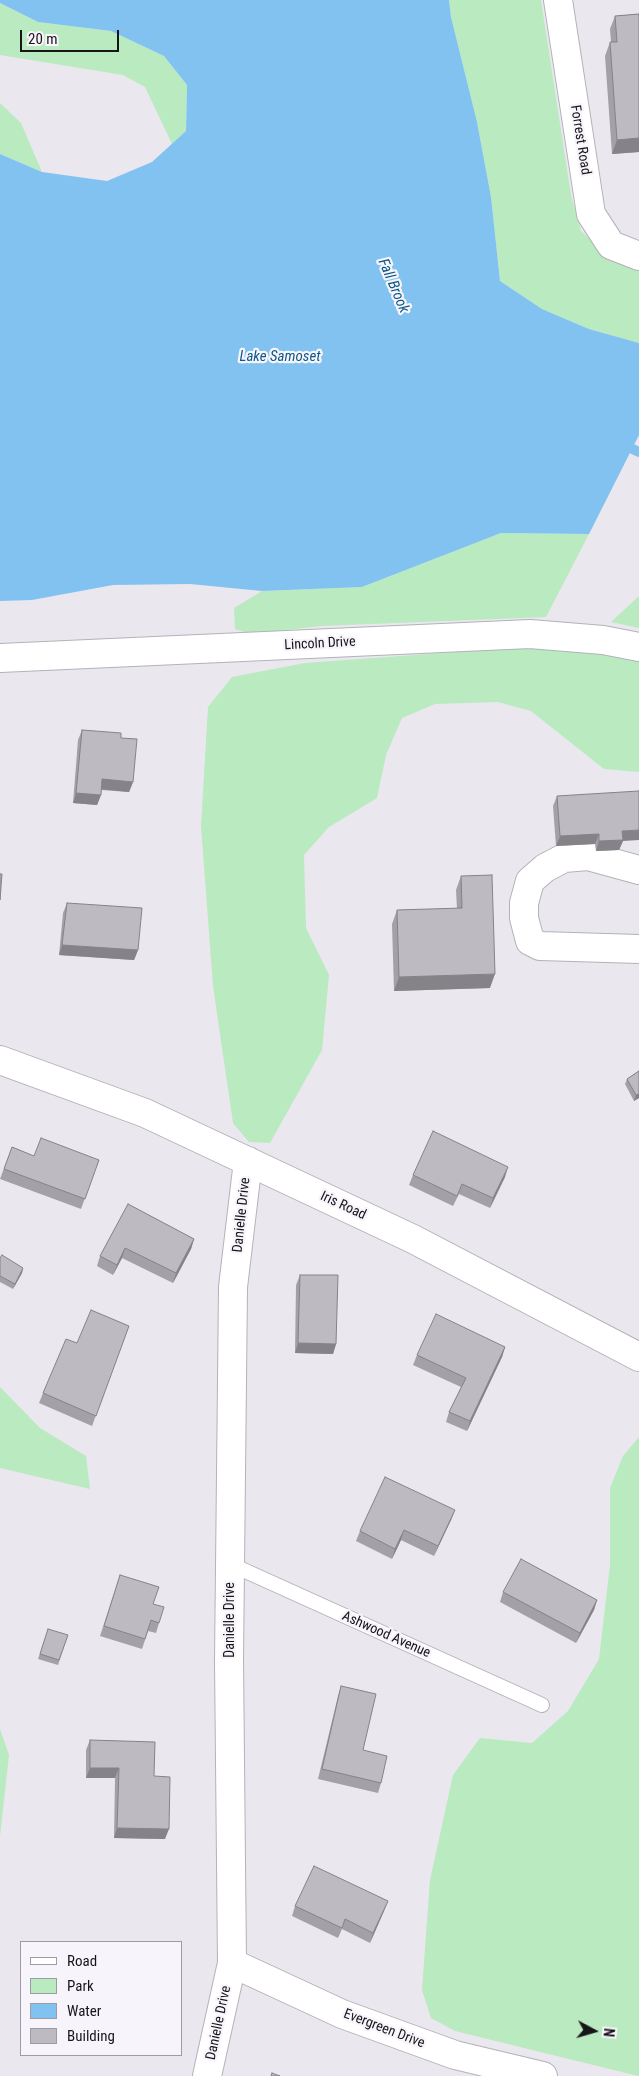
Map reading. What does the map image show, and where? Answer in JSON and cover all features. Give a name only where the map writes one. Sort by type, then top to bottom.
[{"type":"street","name":"Forrest Road","points":[[558,0],[591,214],[611,245],[639,256]]},
{"type":"street","name":"Lincoln Drive","points":[[0,658],[530,634],[604,640],[639,648]]},
{"type":"street","points":[[639,870],[588,856],[564,858],[545,868],[530,881],[524,903],[524,918],[530,941],[540,946],[639,949]]},
{"type":"street","name":"Iris Road","points":[[0,1060],[145,1113],[413,1238],[639,1357]]},
{"type":"street","name":"Danielle Drive","points":[[207,2076],[232,1963],[230,1564],[233,1287],[248,1161]]},
{"type":"street","name":"Evergreen Drive","points":[[232,1963],[342,2014],[445,2052],[543,2076]]},
{"type":"lane","name":"Ashwood Avenue","points":[[230,1564],[542,1705]]},
{"type":"green space","points":[[449,0],[541,0],[571,195],[581,231],[610,259],[639,269],[639,343],[589,329],[542,309],[500,281],[491,197],[477,122],[451,17]]},
{"type":"green space","points":[[0,3],[38,22],[111,31],[164,56],[187,85],[186,131],[172,144],[145,87],[123,75],[0,55]]},
{"type":"green space","points":[[0,103],[21,123],[42,172],[0,154]]},
{"type":"green space","points":[[501,533],[589,534],[546,617],[322,626],[250,634],[235,629],[234,608],[262,591],[362,587]]},
{"type":"green space","points":[[639,596],[639,628],[611,622]]},
{"type":"green space","points":[[524,647],[609,654],[639,662],[639,772],[604,769],[531,711],[498,702],[435,704],[402,718],[386,755],[377,798],[329,827],[304,855],[306,928],[329,975],[322,1050],[270,1143],[249,1142],[233,1123],[213,986],[201,826],[208,707],[232,677],[305,663]]},
{"type":"green space","points":[[0,1387],[40,1428],[86,1456],[90,1489],[0,1468]]},
{"type":"green space","points":[[639,1437],[638,2076],[455,2031],[431,2018],[422,1990],[430,1880],[453,1775],[480,1738],[532,1743],[568,1711],[599,1659],[610,1565],[610,1488],[623,1456]]},
{"type":"green space","points":[[0,1729],[9,1755],[0,1836]]},
{"type":"water","name":"Lake Samoset","points":[[0,0],[449,0],[451,17],[477,122],[491,197],[500,281],[542,309],[589,329],[639,343],[639,435],[589,534],[501,533],[362,587],[262,591],[190,584],[113,585],[32,600],[0,601],[0,154],[42,172],[107,181],[152,162],[186,131],[187,85],[164,56],[111,31],[38,22],[0,3]]},
{"type":"building","points":[[639,14],[639,138],[617,140],[610,42],[617,42],[615,16]]},
{"type":"building","points":[[82,730],[121,733],[121,738],[137,739],[133,782],[102,779],[101,795],[76,793]]},
{"type":"building","points":[[639,791],[639,830],[622,831],[623,840],[599,841],[599,834],[560,836],[557,796]]},
{"type":"building","points":[[0,874],[2,874],[0,900]]},
{"type":"building","points":[[492,875],[495,974],[399,977],[397,910],[462,908],[461,876]]},
{"type":"building","points":[[67,903],[142,908],[138,950],[62,945]]},
{"type":"building","points":[[639,1071],[639,1094],[636,1095],[627,1079]]},
{"type":"building","points":[[433,1131],[508,1167],[493,1198],[462,1184],[457,1196],[413,1175]]},
{"type":"building","points":[[41,1138],[99,1160],[85,1199],[4,1169],[12,1147],[34,1156]]},
{"type":"building","points":[[128,1204],[194,1239],[176,1273],[125,1248],[117,1265],[100,1256]]},
{"type":"building","points":[[2,1255],[23,1268],[15,1284],[0,1276],[0,1258]]},
{"type":"building","points":[[300,1275],[338,1275],[336,1344],[298,1343]]},
{"type":"building","points":[[91,1310],[129,1326],[96,1416],[43,1393],[66,1339],[77,1343]]},
{"type":"building","points":[[436,1314],[505,1347],[470,1421],[449,1412],[466,1378],[417,1355]]},
{"type":"building","points":[[385,1477],[455,1510],[438,1546],[404,1530],[395,1549],[360,1531]]},
{"type":"building","points":[[521,1559],[597,1600],[580,1633],[503,1592]]},
{"type":"building","points":[[120,1575],[159,1587],[153,1604],[164,1607],[159,1623],[151,1620],[145,1639],[104,1626]]},
{"type":"building","points":[[48,1629],[68,1635],[59,1660],[40,1654]]},
{"type":"building","points":[[341,1686],[376,1694],[363,1750],[387,1756],[381,1783],[322,1769]]},
{"type":"building","points":[[90,1740],[155,1742],[154,1776],[170,1777],[169,1829],[117,1828],[119,1768],[90,1768]]},
{"type":"building","points":[[314,1866],[388,1901],[373,1933],[345,1919],[342,1928],[295,1906]]},
{"type":"waterway","name":"Fall Brook","points":[[620,443],[639,452]]}]
